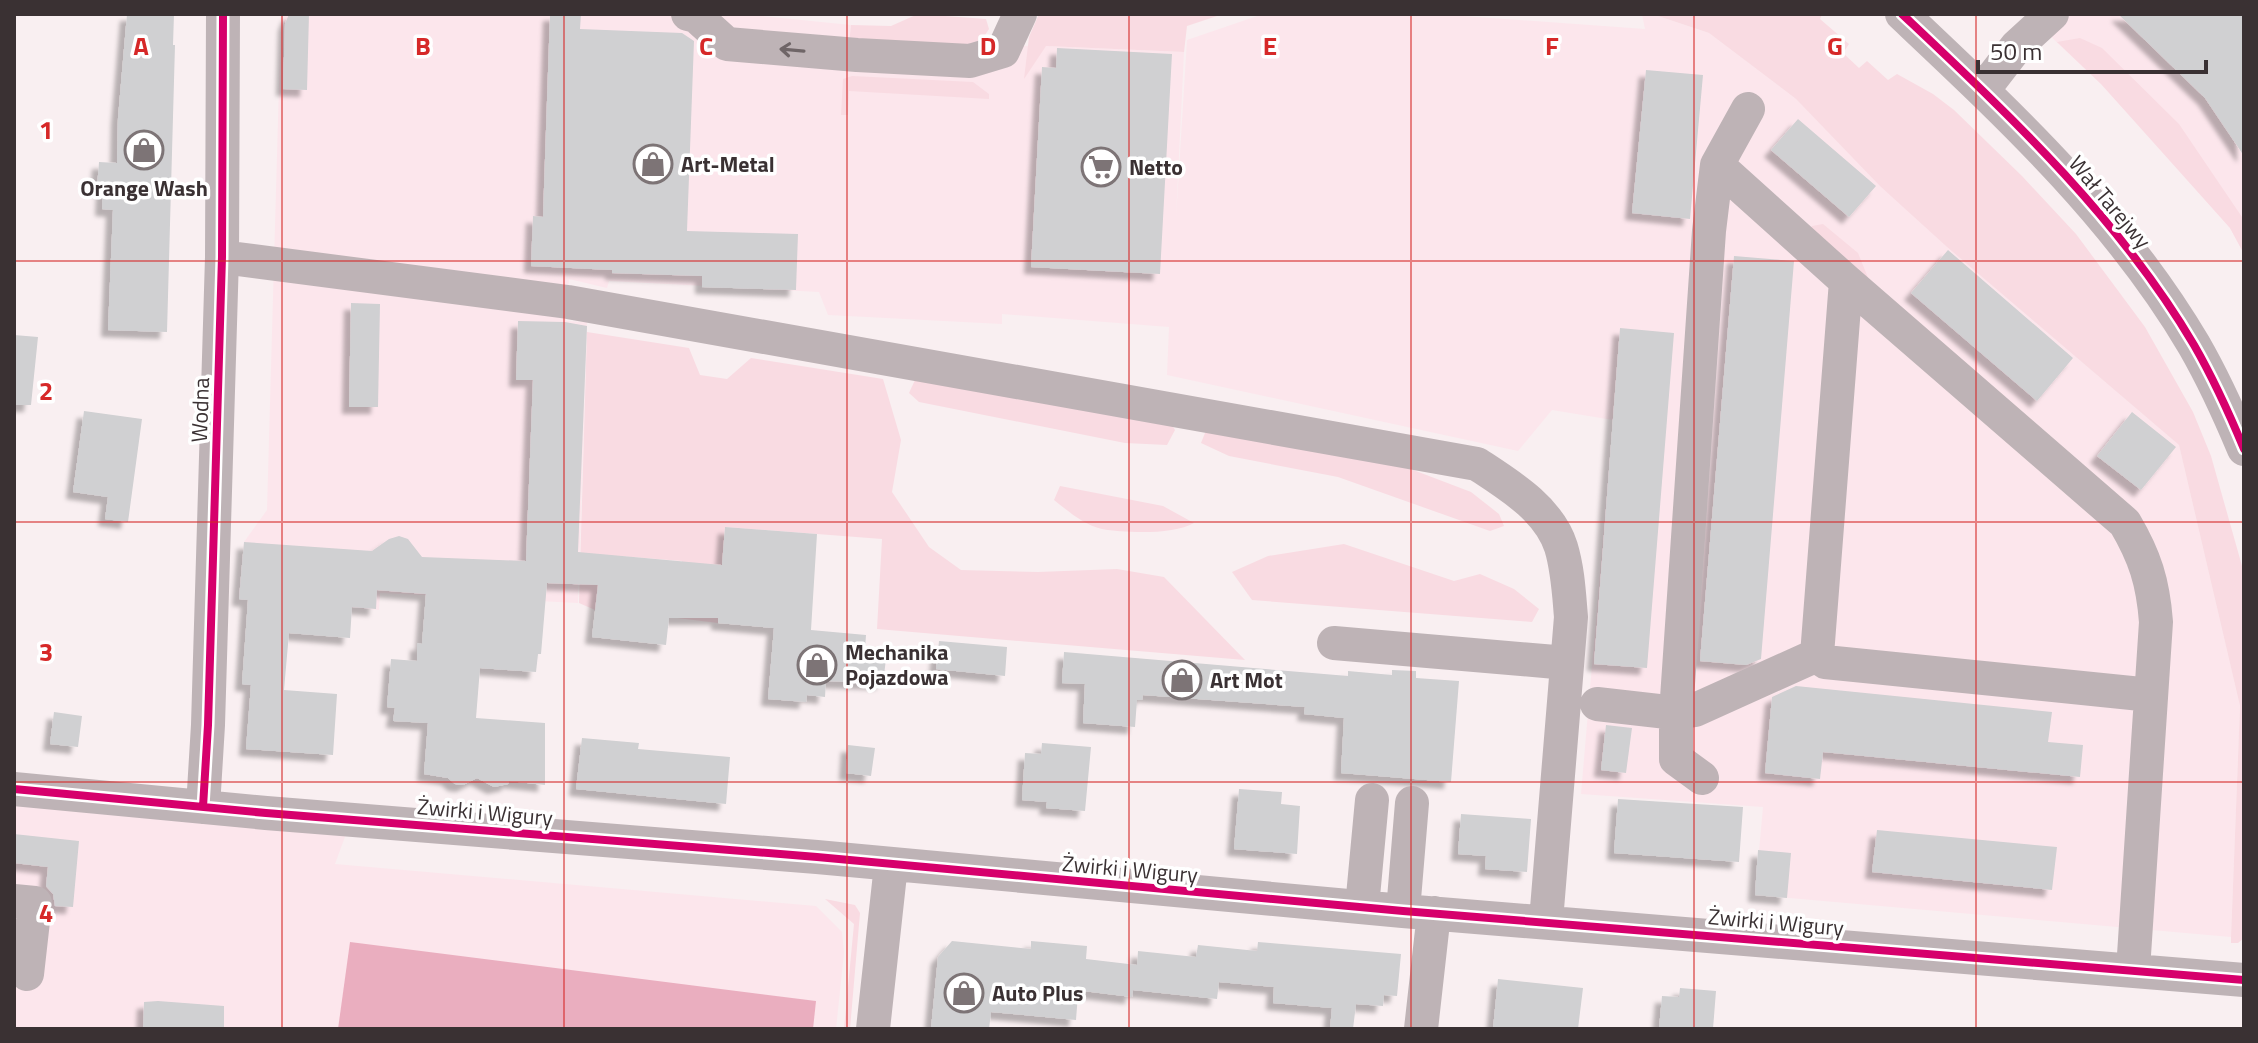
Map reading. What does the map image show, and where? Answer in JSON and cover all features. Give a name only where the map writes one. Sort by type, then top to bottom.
[{"type":"street","name":"Wodna","points":[[203,807],[222,257],[223,14]]},
{"type":"street","points":[[688,14],[696,16],[727,44],[970,61],[1003,51],[1020,14]]},
{"type":"street","name":"Wał Tarejwy","points":[[1902,14],[2064,172],[2156,286],[2205,366],[2244,449]]},
{"type":"street","points":[[1983,90],[2017,46],[2052,14]]},
{"type":"street","points":[[1702,778],[1676,759],[1676,713],[1709,231],[1717,165],[1748,109]]},
{"type":"street","points":[[1717,165],[2125,523],[2143,554],[2154,593],[2156,622],[2133,970]]},
{"type":"street","points":[[222,257],[568,302],[1477,464],[1536,507],[1560,544],[1568,580],[1571,617],[1546,921]]},
{"type":"street","points":[[1817,655],[1846,281]]},
{"type":"street","points":[[1334,643],[1567,663]]},
{"type":"street","points":[[1597,704],[1676,713],[1695,710],[1817,655]]},
{"type":"street","points":[[1817,655],[1825,662],[2151,695]]},
{"type":"street","name":"Żwirki i Wigury","points":[[14,789],[1418,912],[2244,980]]},
{"type":"street","points":[[1362,907],[1372,800]]},
{"type":"street","points":[[1412,803],[1421,1029]]},
{"type":"street","points":[[873,1029],[891,865]]},
{"type":"street","points":[[14,901],[35,903],[27,974]]},
{"type":"shaded area","points":[[281,14],[743,14],[851,25],[849,44],[1046,46],[1184,52],[1176,218],[1187,40],[1263,14],[1435,14],[1645,29],[1642,14],[1652,14],[1709,33],[1796,99],[1880,185],[1947,247],[2179,445],[2240,706],[2231,937],[1755,895],[1763,807],[1581,794],[1613,420],[1552,410],[1518,451],[1167,375],[1169,327],[1002,314],[1002,324],[828,315],[819,292],[609,281],[607,288],[569,279],[566,321],[587,322],[578,603],[380,593],[379,610],[239,596],[244,542],[267,510]]},
{"type":"shaded area","points":[[918,14],[986,19],[989,29],[983,38],[966,48],[849,44],[851,25],[891,26]]},
{"type":"shaded area","points":[[1039,14],[1223,14],[1187,26],[1184,52],[1046,46],[1024,79],[1029,37]]},
{"type":"shaded area","points":[[1652,14],[1822,14],[1820,19],[1849,44],[1843,53],[1859,68],[1867,61],[1888,80],[1897,74],[1954,110],[2076,234],[2145,327],[2193,412],[2211,456],[2244,573],[2244,938],[2238,943],[2231,943],[2231,937],[2240,706],[2179,445],[1947,247],[1880,186],[1796,99],[1709,33]]},
{"type":"shaded area","points":[[2027,14],[2244,14],[2244,254],[2230,228],[2152,139],[2101,84]]},
{"type":"shaded area","points":[[2080,38],[2102,48],[2179,124],[2244,220],[2244,254],[2230,228],[2101,84],[2057,42]]},
{"type":"shaded area","points":[[852,76],[973,82],[989,94],[989,99],[849,91],[848,115],[841,115],[843,79]]},
{"type":"shaded area","points":[[1823,224],[1858,253],[1873,290],[1809,232],[1812,226]]},
{"type":"shaded area","points":[[587,332],[689,348],[700,375],[727,379],[751,358],[883,379],[901,440],[892,492],[929,547],[961,570],[1038,572],[1117,569],[1164,577],[1245,660],[877,629],[882,539],[725,527],[718,623],[677,618],[682,561],[619,556],[614,612],[595,610],[579,603]]},
{"type":"shaded area","points":[[915,380],[1170,422],[1175,430],[1167,445],[1125,443],[919,402],[909,393]]},
{"type":"shaded area","points":[[1207,428],[1408,468],[1471,492],[1499,514],[1504,526],[1490,531],[1338,477],[1229,456],[1201,443]]},
{"type":"shaded area","points":[[1060,486],[1163,506],[1194,523],[1162,531],[1102,529],[1083,521],[1054,500]]},
{"type":"shaded area","points":[[1344,544],[1454,581],[1480,574],[1514,589],[1539,609],[1532,622],[1252,600],[1232,572],[1268,556]]},
{"type":"shaded area","points":[[14,804],[346,834],[335,864],[816,906],[842,932],[844,953],[836,1029],[14,1029]]},
{"type":"shaded area","points":[[825,899],[855,905],[860,913],[850,1029],[844,1029],[854,924]]},
{"type":"shaded area","points":[[350,942],[816,1001],[813,1029],[338,1029]]},
{"type":"building","points":[[127,14],[174,14],[167,332],[108,330],[113,210],[102,209],[103,189],[97,188],[99,162],[117,163]]},
{"type":"building","points":[[289,14],[309,14],[307,90],[283,89],[285,24]]},
{"type":"building","points":[[550,14],[581,14],[580,29],[682,33],[694,41],[687,231],[798,234],[796,290],[702,287],[702,276],[531,266],[533,216],[543,217]]},
{"type":"building","points":[[2118,14],[2244,14],[2244,156],[2205,98]]},
{"type":"building","name":"Netto","points":[[1057,48],[1172,54],[1160,274],[1031,267],[1042,67],[1056,68]]},
{"type":"building","points":[[1646,70],[1703,75],[1690,219],[1632,213]]},
{"type":"building","points":[[1798,119],[1876,186],[1849,217],[1771,150]]},
{"type":"building","points":[[1948,250],[2073,358],[2037,401],[1911,293]]},
{"type":"building","points":[[1734,256],[1794,261],[1761,659],[1746,665],[1700,661]]},
{"type":"building","points":[[351,303],[380,304],[378,407],[349,407]]},
{"type":"building","points":[[518,321],[587,326],[578,552],[722,565],[725,527],[817,534],[811,630],[866,635],[865,649],[887,651],[883,683],[826,681],[825,697],[807,695],[806,702],[768,699],[774,628],[718,623],[718,618],[669,618],[666,645],[592,637],[598,585],[547,583],[541,654],[538,654],[536,672],[480,668],[476,718],[545,723],[545,785],[509,781],[508,784],[494,787],[477,778],[463,785],[455,784],[448,778],[424,774],[428,723],[393,721],[395,708],[387,707],[391,659],[417,661],[417,643],[422,644],[426,594],[377,590],[376,609],[352,607],[350,638],[289,633],[284,690],[337,694],[333,755],[246,749],[251,685],[242,684],[248,600],[239,599],[244,542],[372,551],[399,536],[408,539],[422,557],[526,561],[533,380],[516,380]]},
{"type":"building","points":[[1620,328],[1674,333],[1647,668],[1594,664]]},
{"type":"building","points":[[14,335],[38,337],[31,405],[14,405]]},
{"type":"building","points":[[84,411],[142,419],[128,522],[105,519],[108,497],[73,492]]},
{"type":"building","points":[[2132,412],[2176,447],[2141,490],[2097,456]]},
{"type":"building","points":[[939,641],[1007,647],[1005,676],[936,669]]},
{"type":"building","points":[[1064,652],[1348,676],[1348,671],[1392,675],[1392,670],[1416,671],[1416,678],[1459,681],[1451,782],[1341,773],[1344,718],[1304,714],[1305,707],[1143,695],[1142,700],[1137,700],[1135,727],[1083,723],[1085,684],[1062,683]]},
{"type":"building","points":[[1796,686],[2052,712],[2048,742],[2083,745],[2080,777],[1823,752],[1820,779],[1765,773],[1772,697]]},
{"type":"building","points":[[54,712],[82,716],[78,747],[50,744]]},
{"type":"building","points":[[1606,725],[1632,728],[1626,773],[1601,770]]},
{"type":"building","points":[[582,738],[639,743],[638,749],[730,757],[726,804],[576,789]]},
{"type":"building","points":[[1042,743],[1091,747],[1085,811],[1046,808],[1047,802],[1022,800],[1025,753],[1041,754]]},
{"type":"building","points":[[848,745],[875,748],[871,776],[846,773]]},
{"type":"building","points":[[1239,789],[1282,792],[1281,804],[1300,806],[1297,854],[1234,849]]},
{"type":"building","points":[[1618,799],[1743,807],[1739,862],[1614,853]]},
{"type":"building","points":[[1461,814],[1531,819],[1527,872],[1485,869],[1486,856],[1458,854]]},
{"type":"building","points":[[1877,830],[2057,847],[2052,890],[1872,872]]},
{"type":"building","points":[[14,834],[79,841],[73,907],[55,906],[53,894],[46,886],[48,867],[14,863]]},
{"type":"building","points":[[1758,850],[1791,853],[1787,898],[1755,895]]},
{"type":"building","points":[[952,941],[1031,949],[1031,941],[1087,946],[1086,959],[1137,965],[1138,951],[1196,957],[1198,945],[1257,951],[1258,942],[1401,954],[1397,996],[1384,995],[1383,1006],[1356,1004],[1353,1029],[1330,1029],[1332,1008],[1273,1003],[1274,987],[1219,982],[1217,999],[1133,990],[1132,997],[1083,991],[1078,994],[1076,1020],[991,1012],[989,1029],[931,1029],[938,957]]},
{"type":"building","points":[[1498,979],[1583,988],[1578,1029],[1493,1029]]},
{"type":"building","points":[[1680,988],[1716,991],[1713,1029],[1659,1029],[1662,996],[1679,997]]},
{"type":"building","points":[[144,1002],[224,1006],[224,1029],[143,1029]]},
{"type":"cycle path","points":[[203,807],[222,257],[223,14]]},
{"type":"cycle path","points":[[1902,14],[2060,169],[2131,253],[2194,345],[2244,449]]},
{"type":"cycle path","points":[[14,789],[266,813],[817,857],[1403,911],[2244,980]]},
{"type":"place","name":"Orange Wash","points":[[144,150]]},
{"type":"place","name":"Art-Metal","points":[[653,164]]},
{"type":"place","name":"Netto","points":[[1101,167]]},
{"type":"place","name":"Mechanika Pojazdowa","points":[[817,665]]},
{"type":"place","name":"Art Mot","points":[[1182,680]]},
{"type":"place","name":"Auto Plus","points":[[964,993]]}]
